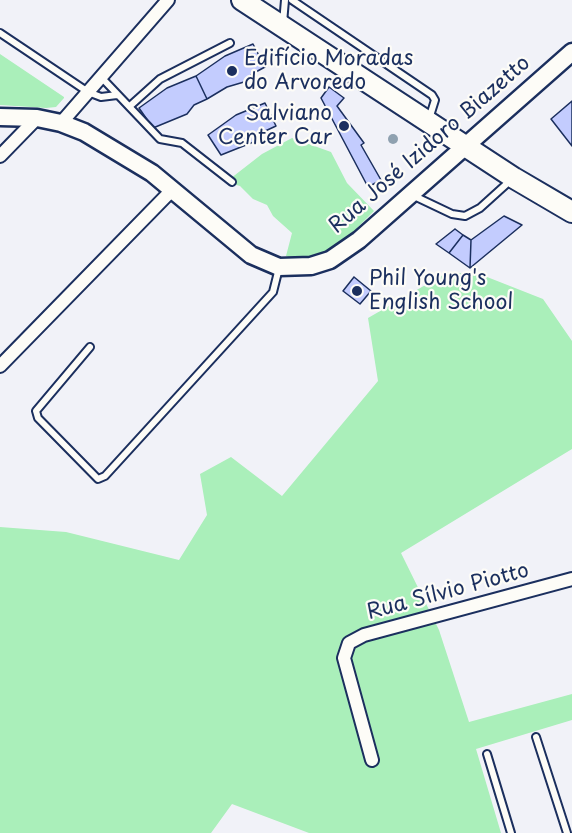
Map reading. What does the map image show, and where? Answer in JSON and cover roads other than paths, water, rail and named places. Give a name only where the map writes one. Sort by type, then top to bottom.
[{"type":"main road","points":[[251,2],[283,26],[464,146],[572,212]]},
{"type":"street","points":[[61,123],[168,0]]},
{"type":"street","name":"Rua José Izidoro Biazetto","points":[[0,117],[37,118],[61,123],[107,144],[173,189],[251,255],[279,267],[311,266],[330,260],[359,240],[572,51]]},
{"type":"street","points":[[0,156],[37,118]]},
{"type":"street","points":[[0,366],[173,189]]},
{"type":"street","name":"Rua Sílvio Piotto","points":[[372,760],[345,658],[348,643],[364,635],[572,579]]},
{"type":"lane","points":[[283,26],[285,0]]},
{"type":"lane","points":[[292,0],[432,95],[435,100],[428,122]]},
{"type":"lane","points":[[0,33],[88,92],[101,97],[117,95]]},
{"type":"lane","points":[[130,106],[160,79],[230,43]]},
{"type":"lane","points":[[101,77],[160,139],[182,143],[232,182]]},
{"type":"lane","points":[[410,194],[452,214],[465,216],[480,208],[514,178]]},
{"type":"lane","points":[[90,346],[36,411],[38,418],[93,477],[98,479],[105,476],[273,292],[279,267]]},
{"type":"lane","points":[[536,737],[567,833]]},
{"type":"lane","points":[[487,754],[511,833]]},
{"type":"place","name":"Edifício Moradas do Arvoredo","points":[[232,71]]},
{"type":"place","name":"Salviano Center Car","points":[[344,126]]},
{"type":"place","name":"Phil Young's English School","points":[[357,291]]}]
